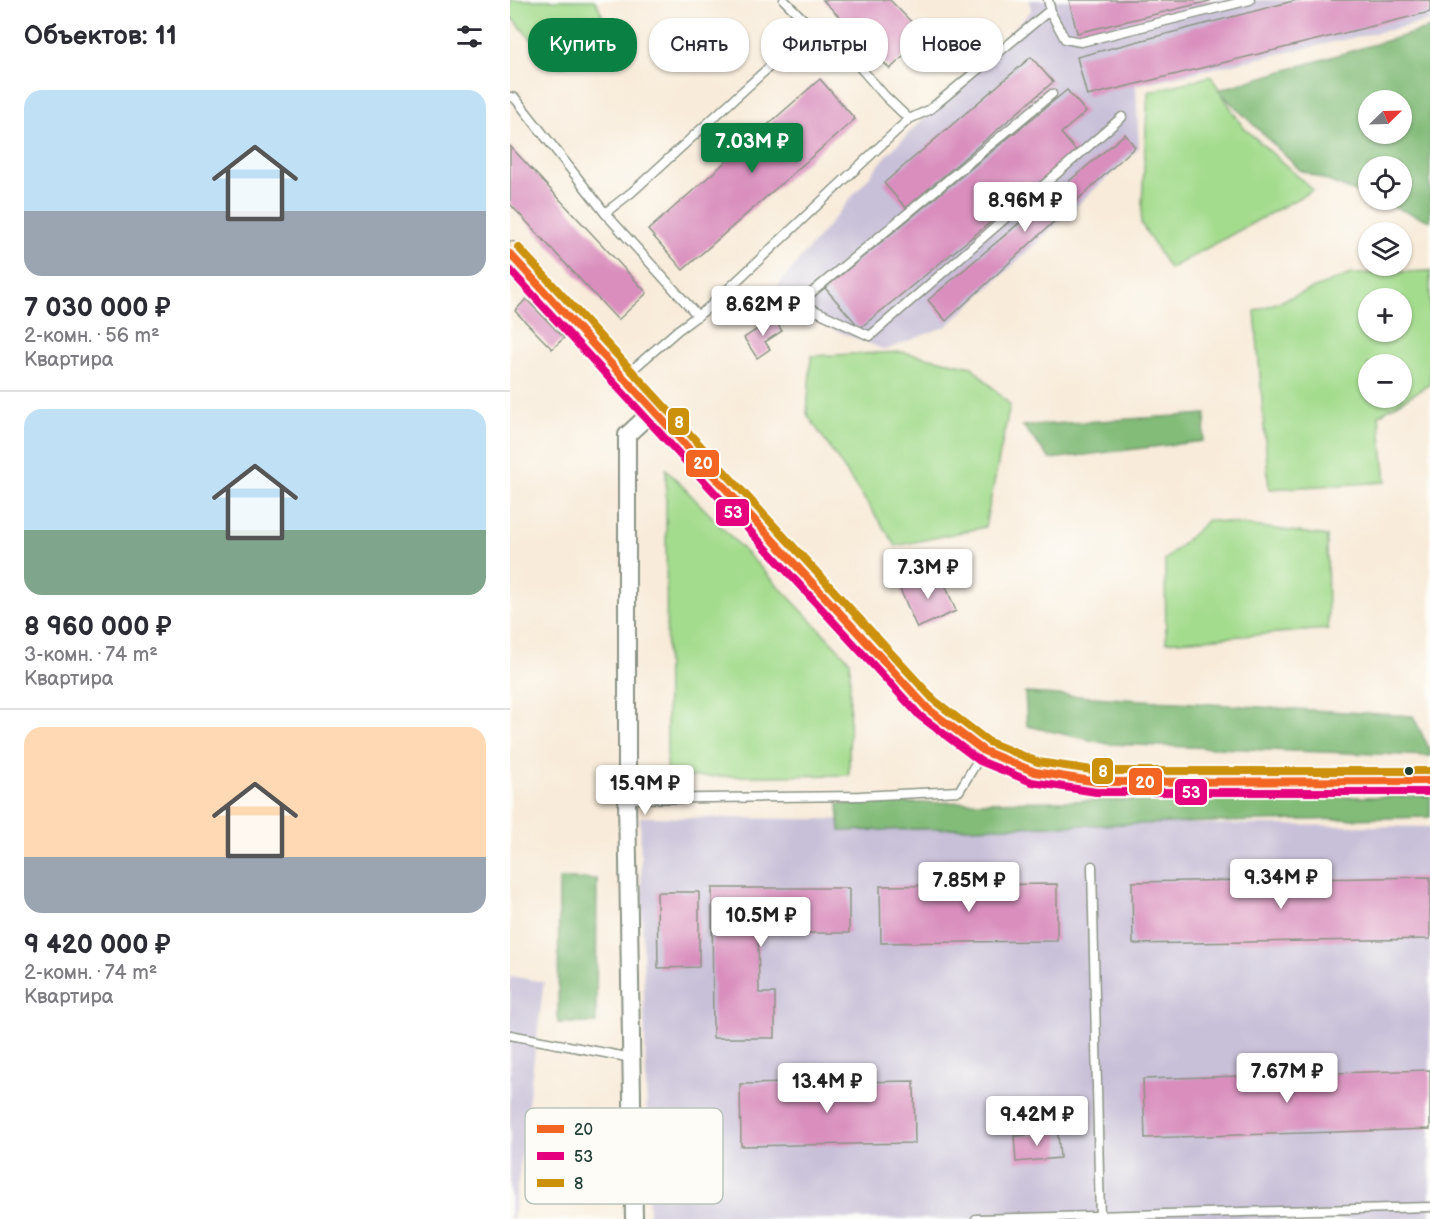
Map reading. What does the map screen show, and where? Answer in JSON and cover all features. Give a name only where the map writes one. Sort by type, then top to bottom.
[{"type":"main road","points":[[510,254],[928,709],[984,751],[1035,772],[1098,782],[1430,781]]},
{"type":"street","points":[[633,1108],[627,798],[627,435],[654,410]]},
{"type":"street","points":[[634,1204],[634,1219]]},
{"type":"lane","points":[[784,0],[802,18]]},
{"type":"lane","points":[[1048,0],[1050,10],[1065,39],[1081,42],[1250,0]]},
{"type":"lane","points":[[624,378],[678,330],[708,308],[909,119],[929,110],[1050,10]]},
{"type":"lane","points":[[605,213],[632,192],[764,72]]},
{"type":"lane","points":[[864,72],[909,119]]},
{"type":"lane","points":[[799,303],[1052,94]]},
{"type":"lane","points":[[510,97],[515,98],[605,213],[698,316]]},
{"type":"lane","points":[[708,308],[799,303],[870,336],[1122,117]]},
{"type":"lane","points":[[627,798],[860,796],[959,791],[984,751]]},
{"type":"lane","points":[[1092,866],[1100,1217]]},
{"type":"lane","points":[[510,1035],[632,1058]]},
{"type":"lane","points":[[976,1219],[1430,1207]]},
{"type":"shaded area","points":[[1029,0],[1430,0],[1430,21],[1136,85],[1139,148],[947,326],[885,350],[764,302],[888,154],[970,72],[1003,72],[1003,39],[1031,11]]},
{"type":"shaded area","points":[[640,817],[1430,827],[1430,1219],[649,1219],[649,1204],[723,1204],[723,1108],[647,1108]]},
{"type":"shaded area","points":[[510,976],[544,982],[528,1108],[525,1108],[525,1127],[513,1219],[510,1219]]},
{"type":"green space","points":[[510,0],[594,0],[603,18],[528,18],[528,36],[510,16]]},
{"type":"green space","points":[[1430,28],[1430,221],[1401,210],[1412,210],[1412,156],[1358,156],[1358,193],[1300,170],[1218,90]]},
{"type":"green space","points":[[1211,76],[1242,126],[1313,190],[1169,269],[1141,223],[1148,92]]},
{"type":"green space","points":[[1430,271],[1430,384],[1412,395],[1412,354],[1358,354],[1358,408],[1391,408],[1379,415],[1386,482],[1269,489],[1255,311],[1351,274],[1412,276],[1412,272]]},
{"type":"green space","points":[[902,352],[972,367],[1010,405],[985,527],[896,546],[807,414],[811,356]]},
{"type":"green space","points":[[1206,414],[1203,441],[1050,459],[1023,426]]},
{"type":"green space","points":[[666,469],[850,661],[849,775],[667,777]]},
{"type":"green space","points":[[1208,520],[1327,536],[1328,629],[1166,642],[1165,560]]},
{"type":"green space","points":[[1025,693],[1413,716],[1430,750],[1430,756],[1108,744],[1027,726]]},
{"type":"green space","points":[[1430,796],[1430,817],[840,831],[838,804]]},
{"type":"green space","points":[[559,879],[597,879],[596,1023],[558,1023]]},
{"type":"building","points":[[823,0],[890,0],[908,18],[900,18],[900,60],[890,69],[888,67],[888,18],[840,18]]},
{"type":"building","points":[[1069,0],[1210,0],[1210,1],[1077,33]]},
{"type":"building","points":[[1297,0],[1430,0],[1430,12],[1087,96],[1077,57]]},
{"type":"building","points":[[1031,57],[1053,82],[906,208],[884,183]]},
{"type":"building","points":[[820,79],[855,119],[683,270],[648,230]]},
{"type":"building","points":[[1067,90],[1086,112],[1061,133],[1077,152],[860,328],[825,288]]},
{"type":"building","points":[[1125,134],[1135,147],[946,321],[928,300]]},
{"type":"building","points":[[510,146],[647,293],[618,320],[510,204]]},
{"type":"building","points":[[526,299],[564,338],[552,349],[515,311]]},
{"type":"building","points":[[774,318],[782,331],[765,342],[770,349],[757,358],[744,338]]},
{"type":"building","points":[[940,572],[956,611],[917,628],[900,589]]},
{"type":"building","points":[[1430,877],[1430,939],[1133,944],[1132,882]]},
{"type":"building","points":[[1057,884],[1057,941],[881,943],[880,886]]},
{"type":"building","points":[[712,888],[849,888],[849,933],[758,933],[759,993],[775,993],[775,1038],[713,1038]]},
{"type":"building","points":[[657,892],[699,892],[699,967],[658,968]]},
{"type":"building","points":[[1430,1070],[1430,1129],[1145,1138],[1143,1079]]},
{"type":"building","points":[[914,1081],[915,1143],[741,1146],[740,1084]]},
{"type":"building","points":[[1058,1133],[1060,1158],[1016,1162],[1014,1136]]},
{"type":"transit line","name":"8","points":[[518,247],[935,701],[989,742],[1038,762],[1099,771],[1430,771]]},
{"type":"transit line","name":"20","points":[[510,254],[928,709],[984,751],[1035,772],[1098,782],[1430,781]]},
{"type":"transit line","name":"53","points":[[510,270],[920,716],[980,761],[1032,782],[1096,792],[1430,792]]}]
